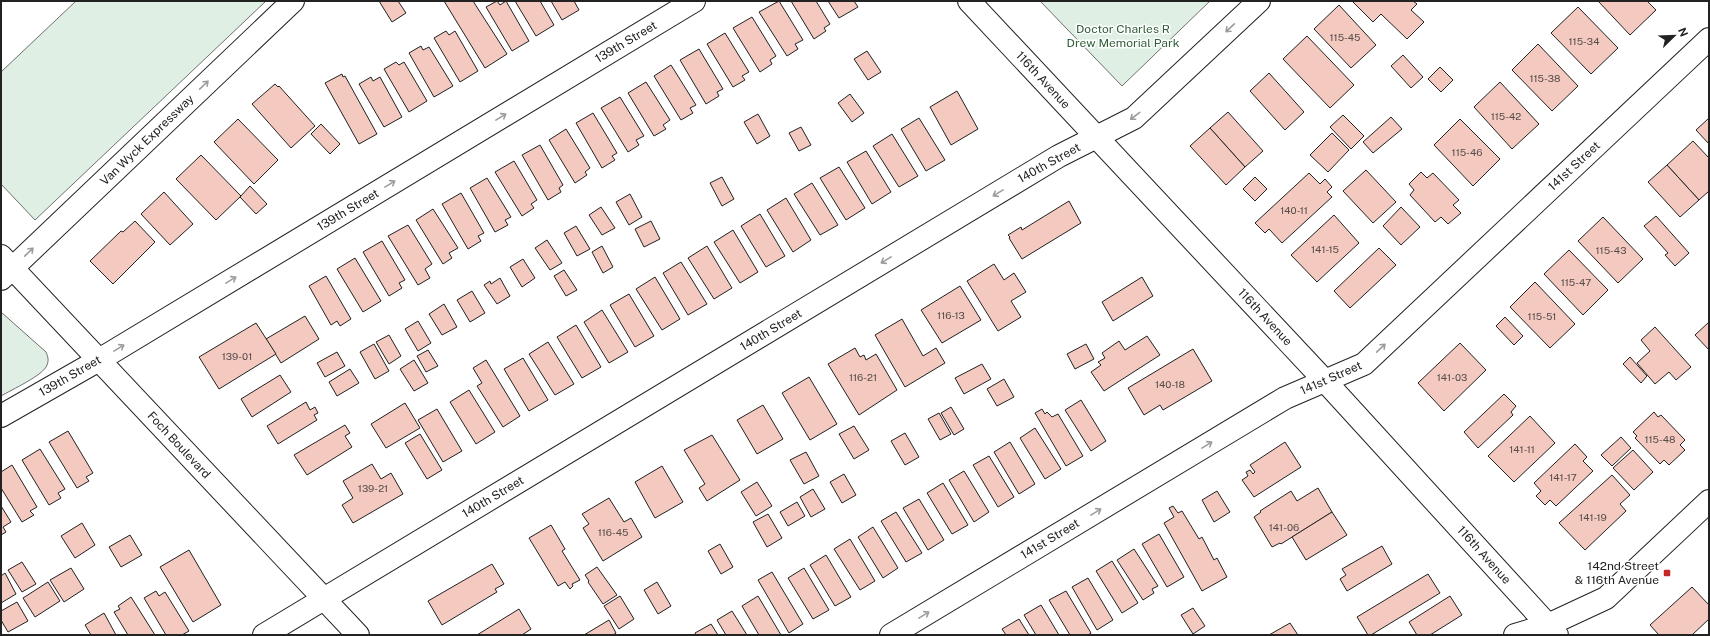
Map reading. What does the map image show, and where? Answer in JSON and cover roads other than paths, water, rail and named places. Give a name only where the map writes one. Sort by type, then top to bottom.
[{"type":"street","name":"Van Wyck Expressway","points":[[5,267],[293,1]]},
{"type":"street","name":"139th Street","points":[[1,416],[99,360],[694,1]]},
{"type":"street","name":"116th Avenue","points":[[969,1],[1325,381],[1553,630]]},
{"type":"street","name":"140th Street","points":[[264,635],[1059,156],[1134,118],[1259,1]]},
{"type":"street","name":"141st Street","points":[[891,635],[1285,398],[1364,364],[1709,39]]},
{"type":"street","name":"Foch Boulevard","points":[[5,267],[99,360],[358,635]]},
{"type":"street","points":[[1516,635],[1553,630],[1606,598],[1709,501]]},
{"type":"place","name":"142nd Street & 116th Avenue","points":[[1667,573]]},
{"type":"park label","name":"Doctor Charles R Drew Memorial Park","points":[[1123,36]]}]
